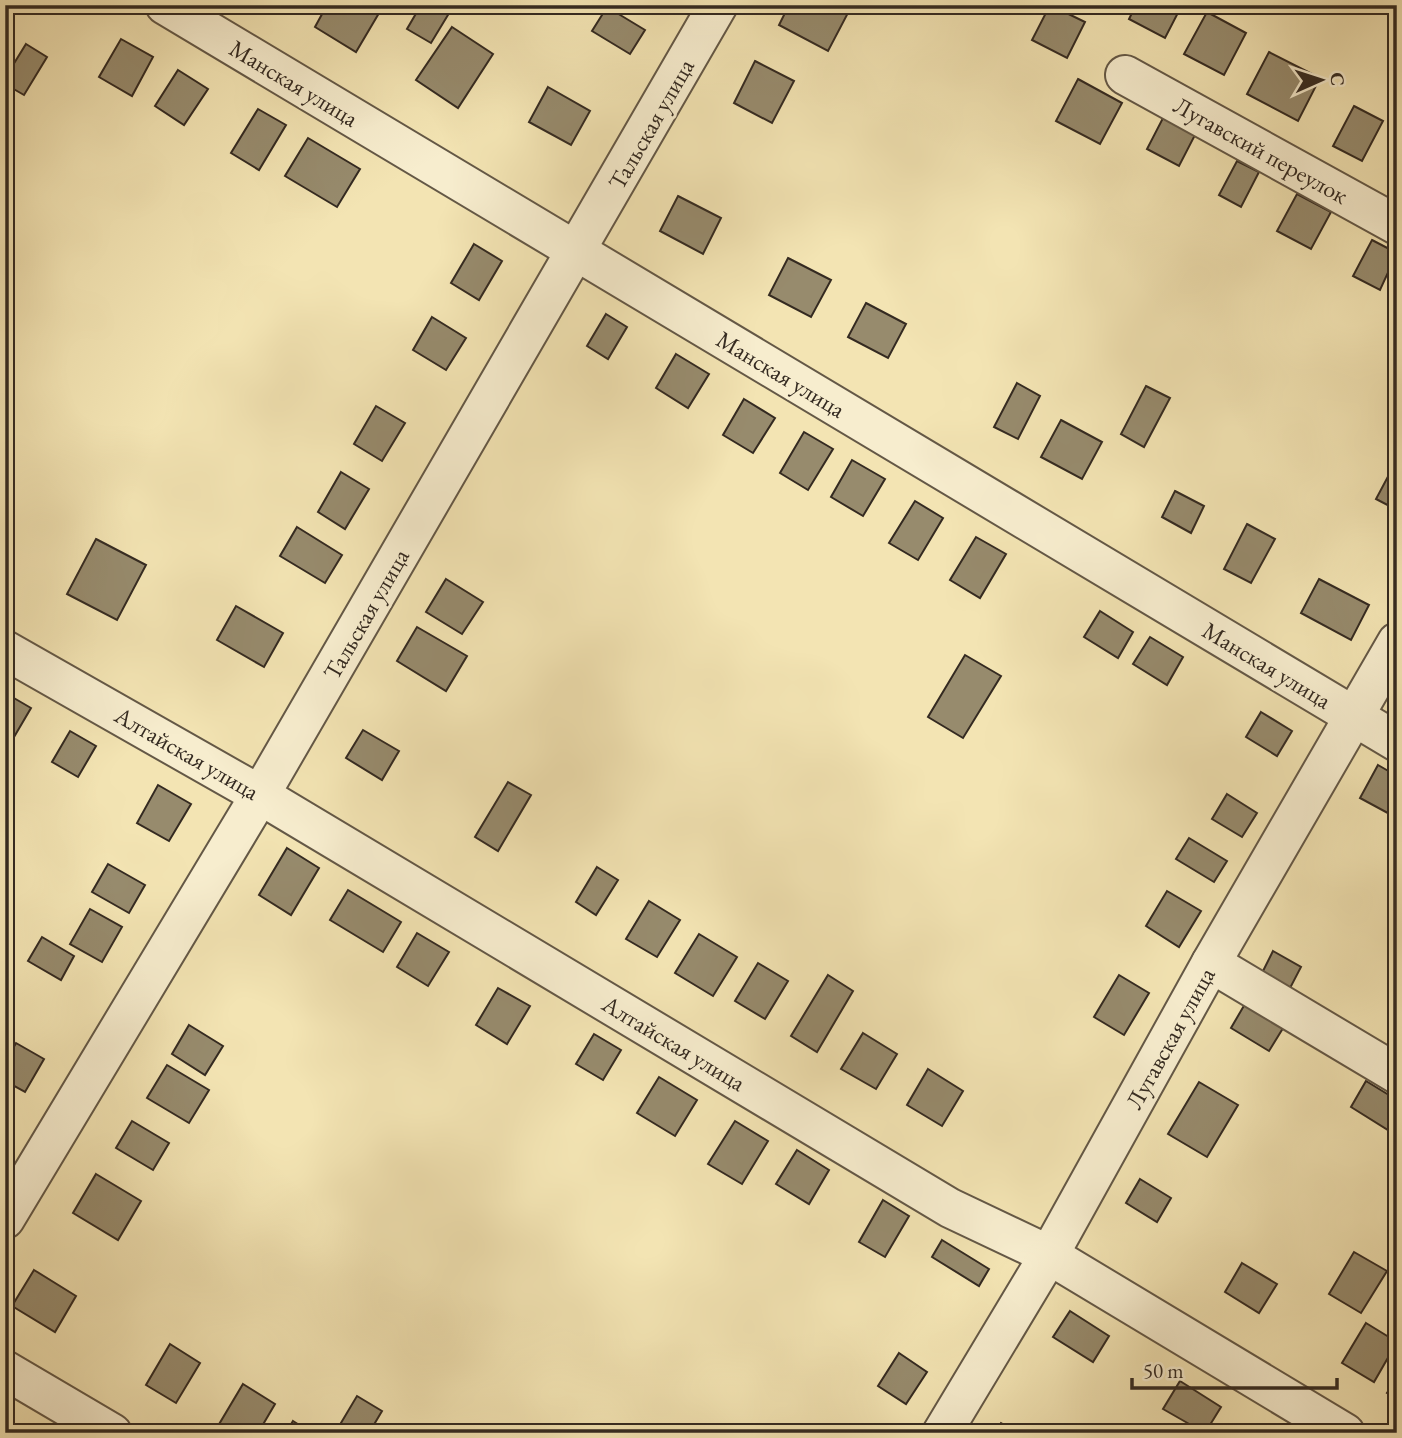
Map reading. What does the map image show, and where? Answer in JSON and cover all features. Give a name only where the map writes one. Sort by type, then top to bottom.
[{"type":"street","name":"Манская улица","points":[[164,5],[1397,742]]},
{"type":"street","name":"Тальская улица","points":[[5,1219],[260,795],[578,252],[718,5]]},
{"type":"street","name":"Лугавский переулок","points":[[1125,75],[1397,225]]},
{"type":"street","name":"Лугавская улица","points":[[942,1433],[1049,1255],[1211,963],[1397,642]]},
{"type":"street","name":"Алтайская улица","points":[[5,650],[260,795],[950,1208],[1049,1255],[1345,1433]]},
{"type":"street","points":[[1211,963],[1397,1074]]},
{"type":"street","points":[[5,1370],[112,1433]]},
{"type":"building","points":[[327,5],[378,5],[382,8],[356,52],[315,27]]},
{"type":"building","points":[[421,5],[454,5],[431,43],[407,29]]},
{"type":"building","points":[[789,5],[838,5],[849,11],[828,51],[779,25]]},
{"type":"building","points":[[1050,5],[1085,22],[1067,58],[1032,40]]},
{"type":"building","points":[[1136,5],[1182,5],[1165,38],[1129,19]]},
{"type":"building","points":[[607,7],[645,30],[630,54],[592,31]]},
{"type":"building","points":[[1207,12],[1246,33],[1224,75],[1184,54]]},
{"type":"building","points":[[452,27],[493,54],[458,108],[416,80]]},
{"type":"building","points":[[121,39],[153,57],[132,96],[99,77]]},
{"type":"building","points":[[26,44],[47,57],[24,95],[5,84],[5,78]]},
{"type":"building","points":[[1269,52],[1320,78],[1298,121],[1247,94]]},
{"type":"building","points":[[755,61],[794,81],[772,123],[734,103]]},
{"type":"building","points":[[178,70],[208,89],[184,125],[155,106]]},
{"type":"building","points":[[1078,79],[1122,103],[1100,144],[1056,121]]},
{"type":"building","points":[[548,87],[590,111],[571,145],[529,122]]},
{"type":"building","points":[[1354,106],[1383,121],[1362,161],[1333,146]]},
{"type":"building","points":[[258,109],[286,125],[259,170],[231,153]]},
{"type":"building","points":[[1163,118],[1195,135],[1179,166],[1147,149]]},
{"type":"building","points":[[308,138],[360,169],[337,207],[285,176]]},
{"type":"building","points":[[1237,161],[1259,172],[1241,207],[1219,195]]},
{"type":"building","points":[[1297,194],[1331,212],[1311,249],[1277,231]]},
{"type":"building","points":[[678,196],[721,218],[703,254],[660,231]]},
{"type":"building","points":[[1372,240],[1397,253],[1380,290],[1353,276]]},
{"type":"building","points":[[474,244],[502,261],[479,300],[451,283]]},
{"type":"building","points":[[788,258],[831,280],[811,317],[769,295]]},
{"type":"building","points":[[866,303],[906,324],[888,358],[848,337]]},
{"type":"building","points":[[606,314],[627,327],[608,359],[587,346]]},
{"type":"building","points":[[432,317],[466,338],[446,370],[413,350]]},
{"type":"building","points":[[676,354],[709,374],[688,408],[656,388]]},
{"type":"building","points":[[1017,383],[1040,396],[1018,439],[994,427]]},
{"type":"building","points":[[1146,386],[1170,398],[1144,447],[1121,434]]},
{"type":"building","points":[[744,399],[775,418],[753,453],[723,435]]},
{"type":"building","points":[[376,406],[405,423],[382,461],[354,444]]},
{"type":"building","points":[[1061,420],[1102,442],[1082,479],[1041,457]]},
{"type":"building","points":[[804,432],[833,449],[808,490],[780,473]]},
{"type":"building","points":[[852,460],[885,479],[863,516],[831,497]]},
{"type":"building","points":[[1392,469],[1397,471],[1397,510],[1376,499]]},
{"type":"building","points":[[341,472],[369,489],[345,529],[318,512]]},
{"type":"building","points":[[1175,491],[1204,506],[1191,533],[1162,517]]},
{"type":"building","points":[[915,501],[943,518],[918,560],[889,543]]},
{"type":"building","points":[[1247,524],[1275,539],[1251,583],[1224,569]]},
{"type":"building","points":[[297,527],[342,555],[325,583],[280,556]]},
{"type":"building","points":[[976,537],[1006,554],[980,598],[950,580]]},
{"type":"building","points":[[96,539],[146,565],[117,620],[67,594]]},
{"type":"building","points":[[446,579],[483,602],[462,634],[426,612]]},
{"type":"building","points":[[1319,579],[1369,605],[1351,640],[1301,613]]},
{"type":"building","points":[[236,606],[283,633],[264,667],[217,640]]},
{"type":"building","points":[[1100,611],[1133,632],[1118,658],[1084,637]]},
{"type":"building","points":[[417,627],[467,656],[446,691],[397,661]]},
{"type":"building","points":[[1150,637],[1183,657],[1167,685],[1133,664]]},
{"type":"building","points":[[965,655],[1001,676],[963,738],[928,717]]},
{"type":"building","points":[[7,694],[31,708],[7,749],[5,748]]},
{"type":"building","points":[[1261,712],[1292,731],[1277,756],[1246,737]]},
{"type":"building","points":[[363,730],[399,751],[382,780],[346,758]]},
{"type":"building","points":[[70,731],[96,746],[78,777],[52,762]]},
{"type":"building","points":[[1378,765],[1397,776],[1397,818],[1360,798]]},
{"type":"building","points":[[508,782],[531,795],[498,851],[475,837]]},
{"type":"building","points":[[158,785],[191,804],[169,841],[137,823]]},
{"type":"building","points":[[1227,794],[1257,813],[1242,837],[1212,819]]},
{"type":"building","points":[[1189,838],[1227,861],[1214,882],[1176,859]]},
{"type":"building","points":[[287,848],[319,868],[291,915],[259,895]]},
{"type":"building","points":[[108,864],[145,885],[129,913],[92,892]]},
{"type":"building","points":[[597,867],[618,880],[596,915],[576,902]]},
{"type":"building","points":[[348,890],[401,922],[383,952],[330,920]]},
{"type":"building","points":[[1167,891],[1201,911],[1179,947],[1146,926]]},
{"type":"building","points":[[649,901],[680,920],[657,957],[626,939]]},
{"type":"building","points":[[90,909],[122,927],[102,962],[70,944]]},
{"type":"building","points":[[417,933],[449,952],[428,986],[397,967]]},
{"type":"building","points":[[699,934],[737,957],[713,996],[675,973]]},
{"type":"building","points":[[42,937],[74,956],[61,980],[28,961]]},
{"type":"building","points":[[1273,951],[1301,967],[1288,992],[1260,977]]},
{"type":"building","points":[[758,963],[788,981],[765,1019],[735,1001]]},
{"type":"building","points":[[828,975],[853,991],[817,1052],[791,1036]]},
{"type":"building","points":[[1119,975],[1149,993],[1124,1035],[1094,1017]]},
{"type":"building","points":[[498,988],[530,1006],[507,1044],[476,1025]]},
{"type":"building","points":[[1249,997],[1288,1020],[1269,1051],[1231,1028]]},
{"type":"building","points":[[189,1025],[223,1046],[205,1075],[172,1054]]},
{"type":"building","points":[[863,1033],[897,1054],[876,1089],[841,1069]]},
{"type":"building","points":[[594,1034],[621,1050],[603,1080],[576,1064]]},
{"type":"building","points":[[16,1043],[44,1059],[25,1092],[5,1081],[5,1063]]},
{"type":"building","points":[[167,1065],[209,1090],[189,1123],[147,1098]]},
{"type":"building","points":[[928,1069],[963,1091],[942,1126],[907,1105]]},
{"type":"building","points":[[659,1077],[697,1100],[675,1136],[637,1113]]},
{"type":"building","points":[[1366,1081],[1397,1100],[1397,1115],[1388,1130],[1351,1107]]},
{"type":"building","points":[[1199,1082],[1238,1105],[1207,1157],[1168,1134]]},
{"type":"building","points":[[132,1121],[169,1143],[153,1170],[116,1148]]},
{"type":"building","points":[[735,1121],[768,1141],[742,1184],[708,1164]]},
{"type":"building","points":[[797,1150],[829,1170],[809,1204],[776,1184]]},
{"type":"building","points":[[96,1174],[141,1201],[118,1240],[73,1213]]},
{"type":"building","points":[[1140,1179],[1171,1198],[1157,1222],[1126,1203]]},
{"type":"building","points":[[883,1200],[909,1216],[885,1257],[859,1242]]},
{"type":"building","points":[[942,1240],[989,1269],[979,1286],[932,1257]]},
{"type":"building","points":[[1354,1252],[1387,1271],[1361,1313],[1329,1294]]},
{"type":"building","points":[[1242,1263],[1277,1284],[1259,1313],[1225,1292]]},
{"type":"building","points":[[34,1270],[76,1296],[55,1332],[12,1306]]},
{"type":"building","points":[[1070,1311],[1109,1336],[1093,1362],[1053,1337]]},
{"type":"building","points":[[1366,1323],[1397,1342],[1374,1382],[1342,1363]]},
{"type":"building","points":[[170,1344],[200,1363],[176,1403],[146,1385]]},
{"type":"building","points":[[899,1353],[927,1372],[906,1404],[878,1386]]},
{"type":"building","points":[[1397,1378],[1397,1399],[1387,1393]]},
{"type":"building","points":[[1180,1381],[1221,1407],[1205,1433],[1163,1409]]},
{"type":"building","points":[[243,1384],[275,1404],[258,1433],[230,1433],[218,1426]]},
{"type":"building","points":[[357,1396],[382,1411],[369,1433],[335,1433]]},
{"type":"building","points":[[293,1421],[312,1433],[286,1433]]},
{"type":"building","points":[[1001,1423],[1019,1433],[995,1433]]}]
